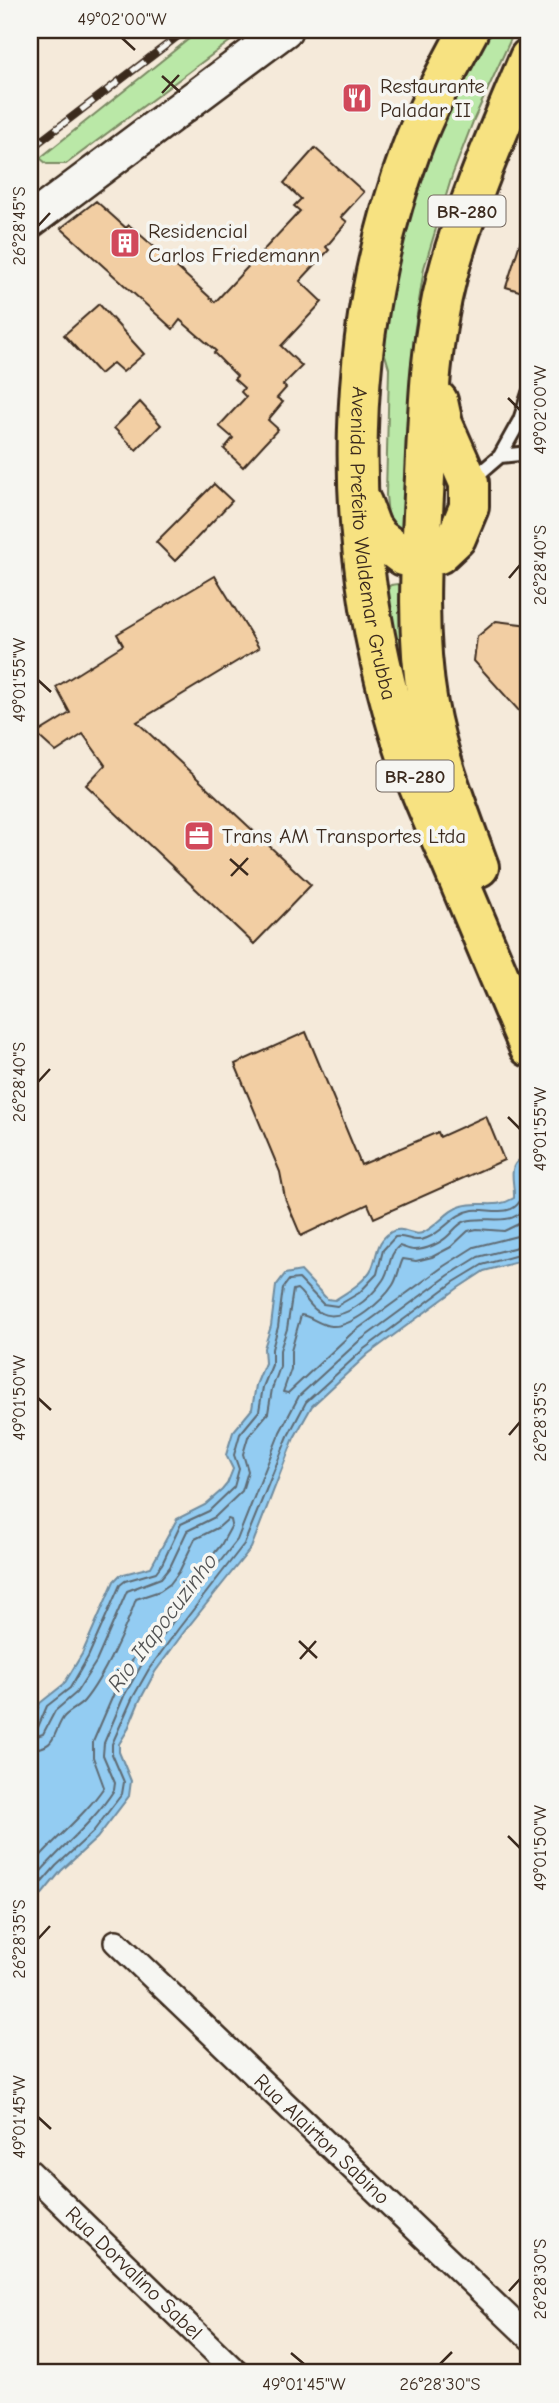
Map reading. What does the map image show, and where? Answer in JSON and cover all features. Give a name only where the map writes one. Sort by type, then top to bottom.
[{"type":"highway","name":"Avenida Prefeito Waldemar Grubba","points":[[469,30],[411,150],[376,265],[361,370],[356,489],[364,578],[394,716],[418,784],[529,1047]]},
{"type":"highway","name":"Avenida Prefeito Waldemar Grubba","points":[[529,58],[475,187],[446,278],[430,372],[421,560],[421,652],[429,707],[438,744],[486,887],[529,988]]},
{"type":"highway","points":[[356,489],[371,527],[379,538],[403,556],[421,560],[439,554],[456,538],[469,507],[469,483],[443,424],[430,372]]},
{"type":"street","points":[[35,213],[285,30]]},
{"type":"street","name":"Rua Alairton Sabino","points":[[116,1942],[529,2337]]},
{"type":"street","name":"Rua Dorvalino Sabel","points":[[30,2172],[237,2373]]},
{"type":"lane","points":[[469,483],[500,456],[520,420],[529,393]]},
{"type":"lane","points":[[500,456],[529,453]]},
{"type":"green space","points":[[200,30],[245,30],[66,164],[47,164],[40,158]]},
{"type":"green space","points":[[485,30],[515,30],[474,119],[452,176],[424,268],[414,334],[417,369],[405,542],[389,527],[386,495],[389,368],[381,341],[396,258],[435,137]]},
{"type":"green space","points":[[398,584],[407,585],[420,749],[383,591]]},
{"type":"water","name":"Rio Itapocuzinho","points":[[529,1156],[529,1259],[484,1271],[458,1288],[368,1354],[312,1406],[294,1438],[251,1548],[155,1672],[119,1744],[119,1752],[131,1781],[129,1796],[97,1838],[61,1871],[30,1905],[30,1727],[40,1703],[64,1684],[82,1654],[114,1581],[120,1575],[151,1567],[177,1519],[205,1505],[227,1484],[233,1469],[226,1455],[233,1432],[252,1409],[256,1385],[265,1363],[264,1348],[271,1326],[276,1286],[285,1274],[301,1271],[327,1299],[335,1300],[365,1278],[372,1268],[380,1244],[391,1232],[399,1230],[422,1233],[456,1208],[469,1204],[507,1202],[514,1198],[512,1172],[516,1163]]},
{"type":"building","points":[[315,148],[364,192],[341,217],[347,222],[326,247],[329,250],[300,281],[322,302],[281,346],[302,366],[283,385],[286,388],[277,398],[283,402],[268,420],[278,429],[243,467],[224,449],[233,438],[219,426],[246,397],[241,392],[244,388],[234,379],[237,376],[214,353],[216,351],[180,320],[173,329],[61,228],[96,201],[126,228],[129,225],[215,302],[300,211],[294,206],[301,199],[284,183]]},
{"type":"building","points":[[525,227],[529,228],[529,294],[506,287]]},
{"type":"building","points":[[99,304],[144,354],[123,372],[113,363],[100,374],[64,335]]},
{"type":"building","points":[[140,402],[161,425],[136,450],[114,428]]},
{"type":"building","points":[[214,484],[232,501],[175,561],[156,542]]},
{"type":"building","points":[[215,576],[259,648],[137,722],[311,885],[254,944],[86,785],[105,765],[83,734],[56,752],[36,734],[70,713],[56,687],[123,645],[117,634]]},
{"type":"building","points":[[496,621],[529,625],[529,722],[474,661],[477,637]]},
{"type":"building","points":[[306,1032],[361,1165],[438,1132],[440,1137],[486,1116],[504,1160],[374,1218],[368,1204],[301,1236],[285,1198],[280,1172],[235,1064]]},
{"type":"railway","points":[[30,149],[186,30]]},
{"type":"place","name":"Restaurante Paladar II","points":[[357,98]]},
{"type":"place","name":"Residencial Carlos Friedemann","points":[[125,243]]},
{"type":"place","name":"Trans AM Transportes Ltda","points":[[199,836]]}]
